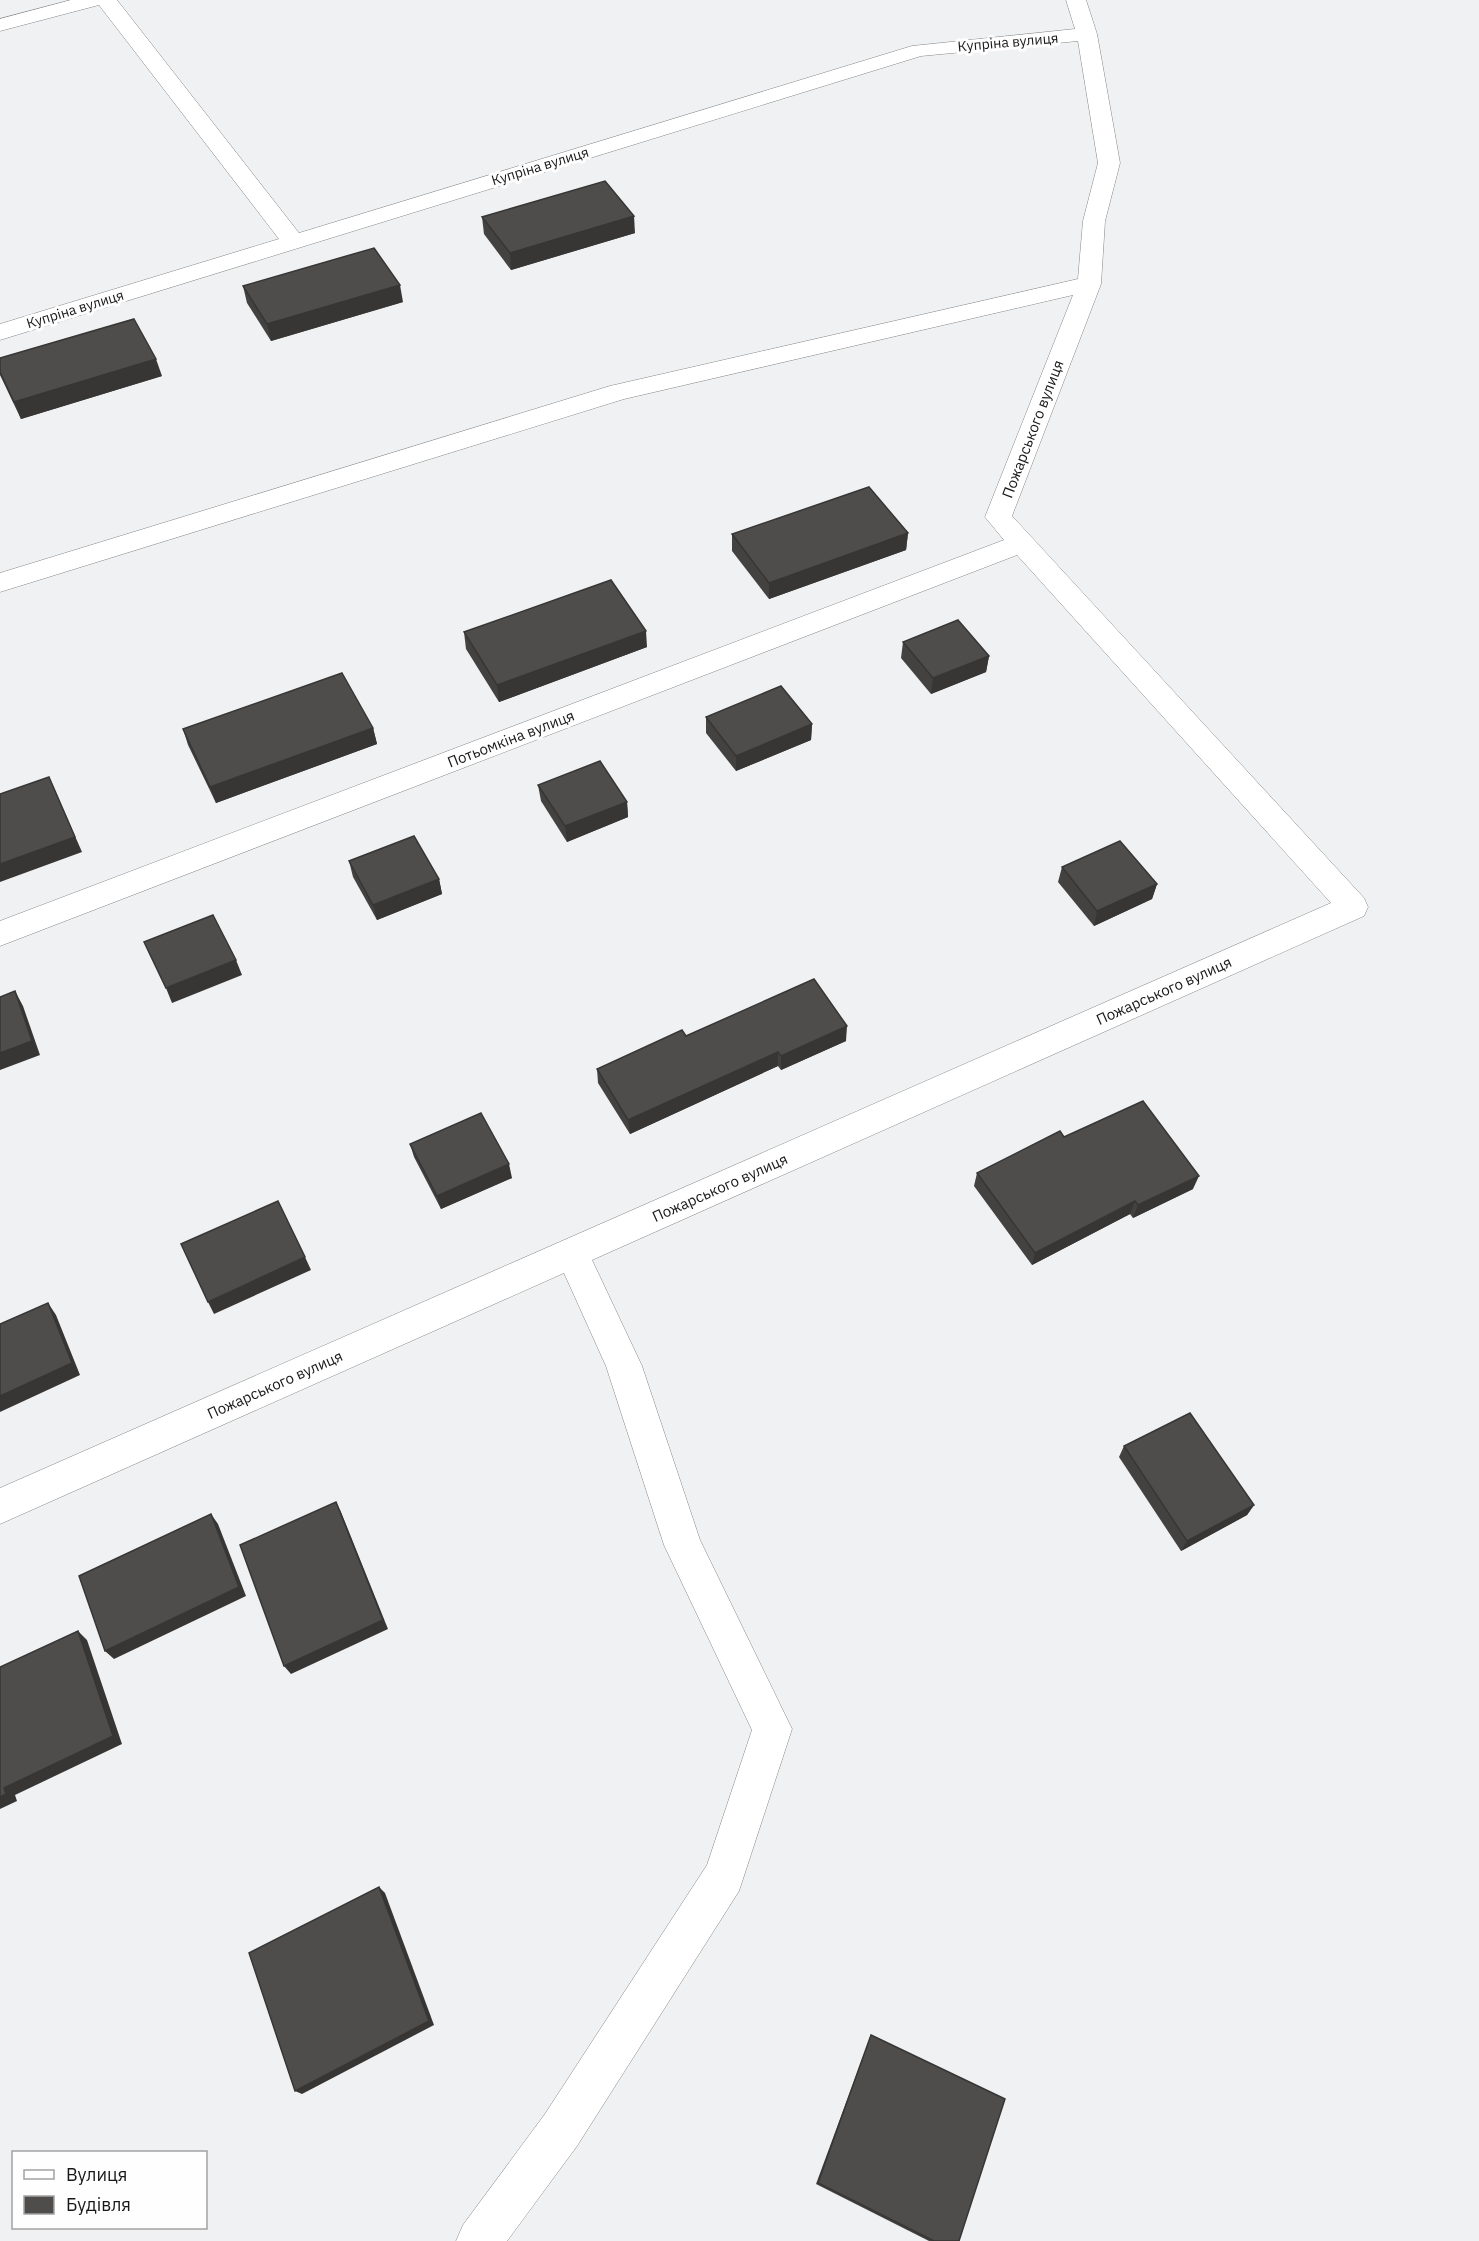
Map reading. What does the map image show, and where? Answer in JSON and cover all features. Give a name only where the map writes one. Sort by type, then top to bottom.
[{"type":"street","points":[[0,25],[95,0]]},
{"type":"street","points":[[106,0],[294,242]]},
{"type":"street","name":"Пожарського вулиця","points":[[0,1506],[1353,907],[998,517],[1089,284],[1094,221],[1109,163],[1087,34],[1076,0]]},
{"type":"street","name":"Купріна вулиця","points":[[0,332],[919,50],[1087,34]]},
{"type":"street","points":[[0,583],[619,392],[1089,284]]},
{"type":"street","name":"Потьомкіна вулиця","points":[[0,934],[1022,543]]},
{"type":"street","points":[[479,2241],[561,2130],[724,1876],[771,1728],[683,1545],[624,1366],[572,1253]]},
{"type":"building","points":[[605,181],[634,216],[510,253],[482,217]]},
{"type":"building","points":[[374,248],[400,285],[267,324],[243,286]]},
{"type":"building","points":[[134,319],[156,359],[14,402],[0,372],[0,358]]},
{"type":"building","points":[[869,487],[908,533],[769,583],[732,534]]},
{"type":"building","points":[[611,580],[646,631],[497,685],[464,632]]},
{"type":"building","points":[[958,620],[989,656],[933,678],[903,642]]},
{"type":"building","points":[[342,673],[373,728],[210,787],[183,729]]},
{"type":"building","points":[[781,686],[812,724],[736,756],[706,717]]},
{"type":"building","points":[[600,761],[627,802],[565,826],[538,785]]},
{"type":"building","points":[[49,777],[75,837],[0,864],[0,794]]},
{"type":"building","points":[[414,836],[439,879],[373,905],[349,861]]},
{"type":"building","points":[[1120,841],[1157,884],[1097,911],[1062,867]]},
{"type":"building","points":[[213,915],[236,960],[166,988],[144,942]]},
{"type":"building","points":[[814,979],[847,1026],[781,1056],[778,1052],[628,1120],[597,1069],[682,1030],[686,1036]]},
{"type":"building","points":[[15,991],[32,1041],[0,1053],[0,997]]},
{"type":"building","points":[[1143,1101],[1199,1176],[1138,1205],[1135,1201],[1035,1253],[977,1173],[1060,1131],[1064,1137]]},
{"type":"building","points":[[481,1113],[509,1164],[437,1196],[410,1144]]},
{"type":"building","points":[[278,1201],[305,1257],[208,1302],[181,1244]]},
{"type":"building","points":[[48,1303],[72,1363],[0,1396],[0,1324]]},
{"type":"building","points":[[1190,1413],[1254,1505],[1187,1541],[1124,1446]]},
{"type":"building","points":[[336,1502],[383,1620],[284,1666],[240,1545]]},
{"type":"building","points":[[211,1514],[239,1587],[105,1651],[79,1576]]},
{"type":"building","points":[[78,1631],[113,1736],[4,1788],[6,1794],[0,1797],[0,1667]]},
{"type":"building","points":[[379,1887],[429,2021],[295,2091],[249,1953]]},
{"type":"building","points":[[871,2035],[1005,2099],[959,2241],[934,2241],[818,2183]]}]
